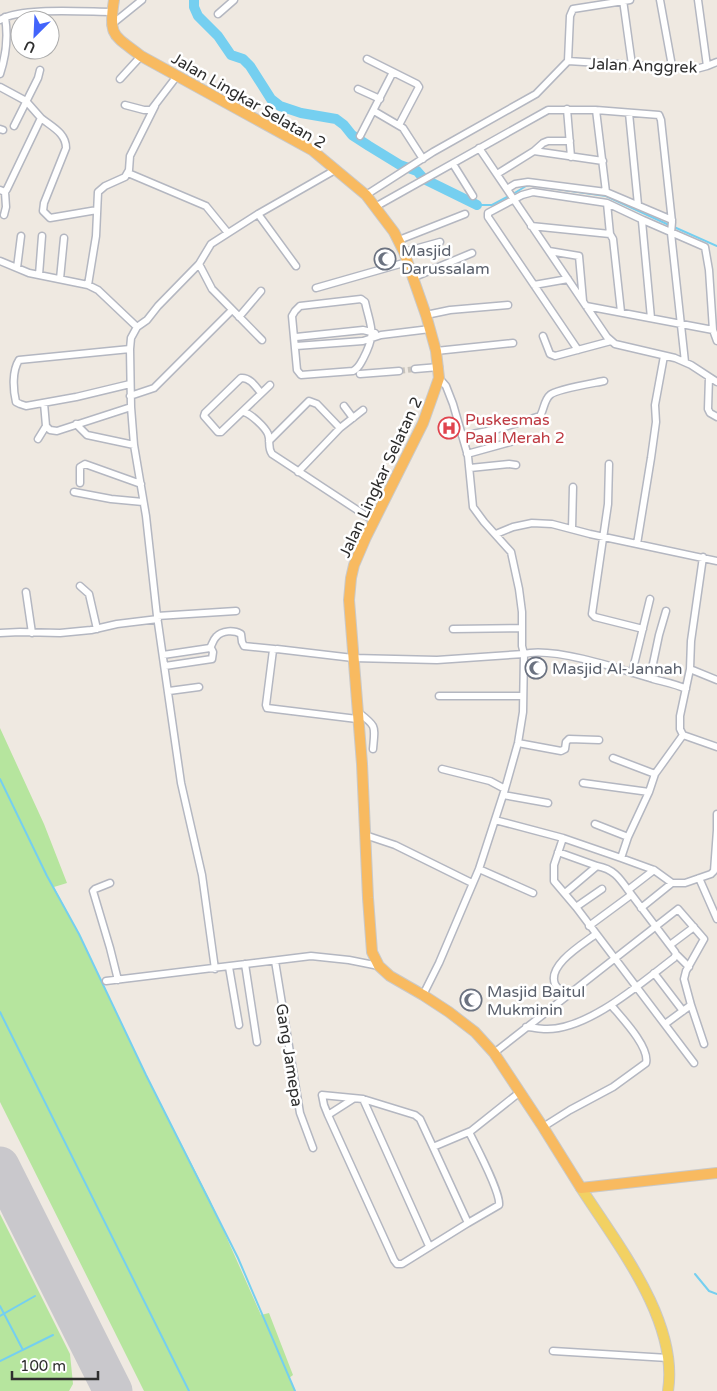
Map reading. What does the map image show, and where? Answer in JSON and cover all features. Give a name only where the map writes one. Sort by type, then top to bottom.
[{"type":"highway","points":[[111,25],[114,0]]},
{"type":"highway","name":"Jalan Lingkar Selatan 2","points":[[111,25],[115,34],[141,56],[312,150],[366,196],[399,240],[426,314],[436,350],[439,378],[423,423],[354,565],[349,600],[362,764],[372,952],[379,966]]},
{"type":"highway","points":[[379,966],[390,976],[423,995],[475,1032],[494,1053],[581,1188],[717,1173]]},
{"type":"main road","points":[[581,1188],[642,1285],[656,1311],[664,1336],[668,1358],[670,1372],[668,1391]]},
{"type":"street","points":[[111,25],[142,0]]},
{"type":"street","points":[[218,14],[234,0]]},
{"type":"street","points":[[366,196],[422,159],[536,94],[568,61],[570,16],[574,9],[584,3],[626,0],[632,65]]},
{"type":"street","points":[[660,0],[672,66]]},
{"type":"street","points":[[698,0],[707,66]]},
{"type":"street","points":[[0,74],[4,62],[7,26],[3,18],[23,12],[112,12]]},
{"type":"street","points":[[120,79],[141,56]]},
{"type":"street","points":[[367,59],[419,87],[399,125]]},
{"type":"street","name":"Jalan Anggrek","points":[[568,61],[696,69],[717,62]]},
{"type":"street","points":[[14,126],[38,78],[40,70]]},
{"type":"street","points":[[360,136],[392,72]]},
{"type":"street","points":[[88,285],[96,236],[97,195],[105,186],[123,179],[128,173],[130,156],[155,106],[177,76]]},
{"type":"street","points":[[0,87],[26,100],[41,118],[63,136],[66,141],[66,148],[59,168],[44,203],[45,214],[50,218],[97,210]]},
{"type":"street","points":[[358,89],[380,99]]},
{"type":"street","points":[[125,105],[144,110],[151,110],[155,106]]},
{"type":"street","points":[[375,207],[543,112],[553,109],[596,110],[655,114],[660,116],[685,362]]},
{"type":"street","points":[[567,110],[571,157]]},
{"type":"street","points":[[596,110],[606,192]]},
{"type":"street","points":[[374,111],[399,125],[422,159]]},
{"type":"street","points":[[629,113],[638,206]]},
{"type":"street","points":[[4,215],[6,207],[2,191],[41,118]]},
{"type":"street","points":[[497,174],[548,141],[570,141]]},
{"type":"street","points":[[479,148],[611,341],[615,344],[685,362],[717,382]]},
{"type":"street","points":[[534,151],[603,161]]},
{"type":"street","points":[[453,164],[473,196]]},
{"type":"street","points":[[215,969],[202,875],[181,783],[141,484],[134,445],[130,396],[131,338],[138,327],[147,320],[199,264],[211,244],[258,214],[335,170]]},
{"type":"street","points":[[128,173],[206,206],[228,233]]},
{"type":"street","points":[[578,350],[487,216],[489,212],[510,194],[516,184],[528,182],[606,192],[638,206],[705,247],[715,312],[713,330],[717,341]]},
{"type":"street","points":[[510,194],[522,195],[533,192],[607,202],[643,220],[672,226]]},
{"type":"street","points":[[607,202],[621,312]]},
{"type":"street","points":[[258,214],[296,266]]},
{"type":"street","points":[[399,240],[465,214]]},
{"type":"street","points":[[643,220],[651,318]]},
{"type":"street","points":[[532,226],[610,234]]},
{"type":"street","points":[[17,268],[21,236]]},
{"type":"street","points":[[39,275],[42,236]]},
{"type":"street","points":[[60,279],[64,238]]},
{"type":"street","points":[[316,288],[406,257],[440,242]]},
{"type":"street","points":[[550,252],[579,256],[585,304]]},
{"type":"street","points":[[412,278],[472,253]]},
{"type":"street","points":[[0,261],[39,275],[88,285],[98,290],[138,327]]},
{"type":"street","points":[[199,264],[212,288],[262,340]]},
{"type":"street","points":[[709,270],[717,275]]},
{"type":"street","points":[[534,285],[568,279]]},
{"type":"street","points":[[239,317],[261,291]]},
{"type":"street","points":[[361,299],[365,302],[372,335],[358,367],[353,370],[301,375],[297,370],[296,338],[292,316],[300,306],[361,299]]},
{"type":"street","points":[[585,304],[713,330]]},
{"type":"street","points":[[426,314],[450,310],[508,306]]},
{"type":"street","points":[[130,396],[154,388],[232,310]]},
{"type":"street","points":[[296,346],[363,341],[372,335],[430,329]]},
{"type":"street","points":[[296,338],[363,330],[372,335]]},
{"type":"street","points":[[363,330],[363,341]]},
{"type":"street","points":[[543,336],[552,356],[611,341]]},
{"type":"street","points":[[436,350],[513,343]]},
{"type":"street","points":[[130,349],[20,360],[17,363],[14,378],[16,402],[26,406],[130,384]]},
{"type":"street","points":[[637,544],[656,422],[655,404],[664,356]]},
{"type":"street","points":[[415,369],[439,367]]},
{"type":"street","points":[[360,374],[399,371]]},
{"type":"street","points":[[709,377],[708,409],[710,413],[717,417]]},
{"type":"street","points":[[261,393],[250,381],[246,378],[241,378],[204,416],[220,432],[244,412],[270,385]]},
{"type":"street","points":[[423,995],[439,963],[478,869],[504,792],[518,743],[523,712],[524,654],[519,589],[511,552],[473,507],[467,454],[446,386],[439,378]]},
{"type":"street","points":[[462,436],[498,429],[540,416],[547,398],[555,392],[604,381]]},
{"type":"street","points":[[269,441],[309,401],[317,404],[340,428]]},
{"type":"street","points":[[38,439],[46,426],[44,403]]},
{"type":"street","points":[[46,426],[54,431],[131,406]]},
{"type":"street","points":[[344,406],[353,418]]},
{"type":"street","points":[[298,472],[340,428],[363,410]]},
{"type":"street","points":[[244,412],[249,414],[267,433],[269,449],[272,454],[374,521]]},
{"type":"street","points":[[76,424],[86,435],[134,445]]},
{"type":"street","points":[[467,454],[514,441]]},
{"type":"street","points":[[80,483],[80,467],[85,464],[141,484]]},
{"type":"street","points":[[609,464],[608,504],[592,614],[595,617],[643,629]]},
{"type":"street","points":[[470,468],[516,465]]},
{"type":"street","points":[[572,530],[573,487]]},
{"type":"street","points":[[74,492],[111,499],[143,502]]},
{"type":"street","points":[[496,534],[513,527],[532,523],[552,524],[603,537],[717,560]]},
{"type":"street","points":[[703,557],[691,641],[690,669],[680,716],[680,729],[683,735],[717,747]]},
{"type":"street","points":[[80,586],[91,598],[96,629]]},
{"type":"street","points":[[26,592],[32,632]]},
{"type":"street","points":[[632,673],[650,599]]},
{"type":"street","points":[[0,633],[60,633],[96,629],[158,617],[236,611]]},
{"type":"street","points":[[650,678],[666,612]]},
{"type":"street","points":[[452,629],[522,628]]},
{"type":"street","points":[[165,666],[211,660],[213,656],[211,648],[214,639],[223,632],[236,631],[241,634],[244,646],[353,658],[437,660],[531,652],[558,654],[686,689]]},
{"type":"street","points":[[164,655],[211,648]]},
{"type":"street","points":[[274,649],[272,652],[267,708],[357,715],[372,723],[375,727],[373,749]]},
{"type":"street","points":[[690,669],[717,680]]},
{"type":"street","points":[[169,691],[199,687]]},
{"type":"street","points":[[439,696],[523,696]]},
{"type":"street","points":[[621,858],[655,774],[683,735]]},
{"type":"street","points":[[518,743],[561,751],[565,749],[566,742],[569,739],[599,740]]},
{"type":"street","points":[[613,758],[655,774]]},
{"type":"street","points":[[442,769],[490,782],[504,792],[548,803]]},
{"type":"street","points":[[583,783],[649,792]]},
{"type":"street","points":[[495,820],[563,838],[654,870],[672,883],[685,884],[711,874],[716,867],[717,814]]},
{"type":"street","points":[[595,824],[628,837]]},
{"type":"street","points":[[365,835],[395,845],[472,883]]},
{"type":"street","points":[[563,838],[554,865],[554,881],[576,907],[694,1063]]},
{"type":"street","points":[[558,852],[608,868],[619,876],[629,893],[655,927],[689,967]]},
{"type":"street","points":[[565,893],[597,866]]},
{"type":"street","points":[[478,869],[533,893]]},
{"type":"street","points":[[589,926],[654,870]]},
{"type":"street","points":[[699,878],[717,919]]},
{"type":"street","points":[[110,883],[93,891],[118,980]]},
{"type":"street","points":[[641,908],[672,883]]},
{"type":"street","points":[[576,907],[602,889]]},
{"type":"street","points":[[494,1053],[678,909],[704,939],[684,979],[704,1044]]},
{"type":"street","points":[[670,945],[694,927]]},
{"type":"street","points":[[565,996],[555,984],[556,968],[567,956],[596,934]]},
{"type":"street","points":[[526,1027],[557,1028],[593,1016],[654,973],[674,958],[676,954]]},
{"type":"street","points":[[106,981],[311,956],[349,960],[379,966]]},
{"type":"street","name":"Gang Jamepa","points":[[275,961],[300,1113],[313,1148]]},
{"type":"street","points":[[245,964],[258,1042]]},
{"type":"street","points":[[229,967],[239,1025]]},
{"type":"street","points":[[654,973],[683,1011]]},
{"type":"street","points":[[543,1127],[613,1087],[646,1063],[646,1056],[639,1041],[611,1005]]},
{"type":"street","points":[[665,1024],[691,1005]]},
{"type":"street","points":[[433,1147],[469,1132],[520,1092]]},
{"type":"street","points":[[468,1223],[420,1119],[415,1115],[363,1099],[322,1095],[328,1115],[395,1262],[399,1265],[499,1205],[500,1201],[469,1132]]},
{"type":"street","points":[[328,1115],[353,1099]]},
{"type":"street","points":[[363,1099],[429,1246]]},
{"type":"street","points":[[552,1351],[668,1358]]},
{"type":"green space","points":[[0,728],[44,824],[67,883],[54,887],[79,934],[146,1075],[210,1200],[261,1315],[269,1313],[293,1375],[289,1378],[295,1391],[144,1391],[0,1102]]},
{"type":"green space","points":[[0,1214],[70,1354],[73,1384],[69,1391],[0,1391]]},
{"type":"waterway","points":[[194,0],[194,7],[198,16],[218,36],[231,55],[243,59],[250,66],[271,99],[280,106],[301,113],[336,119],[352,135],[400,165],[417,171],[424,179],[477,205]]},
{"type":"waterway","points":[[513,194],[531,185]]},
{"type":"waterway","points":[[543,187],[606,196],[669,225]]},
{"type":"waterway","points":[[477,205],[492,205],[509,196]]},
{"type":"waterway","points":[[674,227],[717,246]]},
{"type":"waterway","points":[[0,779],[47,876],[79,934],[146,1075],[238,1258],[295,1391]]},
{"type":"waterway","points":[[0,1012],[189,1391]]},
{"type":"waterway","points":[[695,1274],[709,1291],[717,1294]]},
{"type":"waterway","points":[[0,1316],[35,1296]]},
{"type":"waterway","points":[[0,1306],[23,1350]]},
{"type":"waterway","points":[[0,1361],[53,1335]]},
{"type":"taxiway","points":[[102,1391],[105,1376]]},
{"type":"runway","points":[[0,1166],[113,1391]]},
{"type":"tunnel","points":[[399,371],[415,369]]},
{"type":"place","name":"Masjid Darussalam","points":[[385,259]]},
{"type":"place","name":"Puskesmas Paal Merah 2","points":[[449,428]]},
{"type":"place","name":"Masjid Al-Jannah","points":[[536,668]]},
{"type":"place","name":"Masjid Baitul Mukminin","points":[[471,1000]]}]
